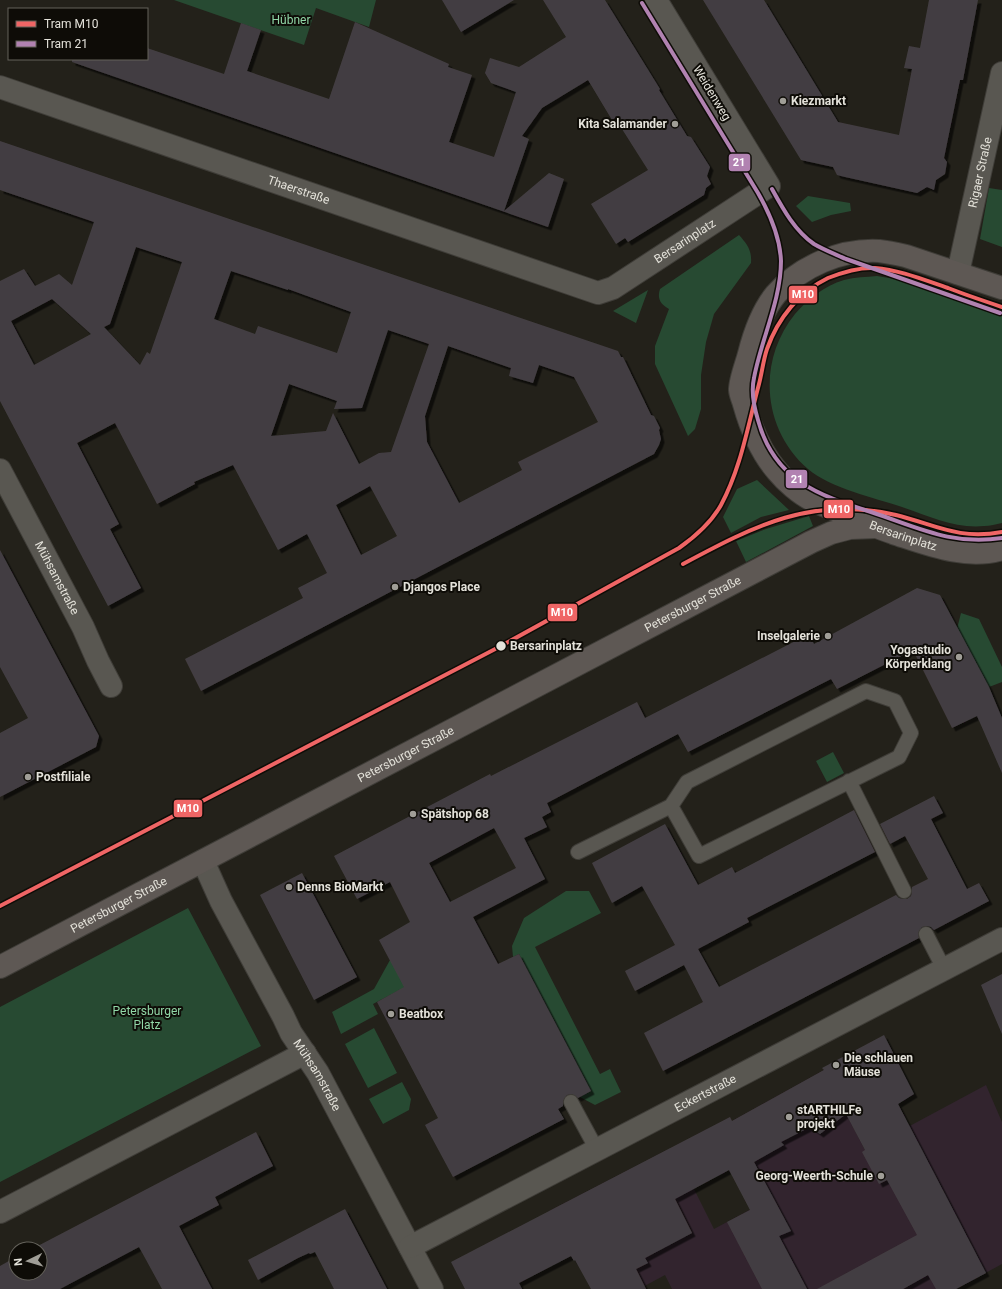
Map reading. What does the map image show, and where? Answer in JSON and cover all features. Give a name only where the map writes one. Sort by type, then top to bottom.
[{"type":"main road","name":"Bersarinplatz","points":[[1001,553],[955,551],[934,547],[876,528],[832,508],[810,500],[778,472],[757,443],[749,422],[740,390],[752,342],[758,326],[770,304],[783,287],[794,278],[812,266],[828,258],[848,253],[878,251],[906,256],[1002,288]]},
{"type":"main road","points":[[811,542],[832,508]]},
{"type":"main road","name":"Petersburger Straße","points":[[0,967],[811,542],[831,533],[850,528],[876,528]]},
{"type":"street","name":"Weidenweg","points":[[656,0],[769,186]]},
{"type":"street","name":"Rigaer Straße","points":[[958,273],[1002,73]]},
{"type":"street","name":"Thaerstraße","points":[[0,87],[598,293]]},
{"type":"street","name":"Bersarinplatz","points":[[598,293],[613,288],[769,186]]},
{"type":"street","name":"Mühsamstraße","points":[[0,470],[83,627],[111,686]]},
{"type":"street","name":"Mühsamstraße","points":[[204,861],[221,901],[291,1033],[318,1073],[432,1289]]},
{"type":"street","name":"Eckertstraße","points":[[410,1248],[1002,939]]},
{"type":"street","points":[[0,1212],[305,1053]]},
{"type":"lane","points":[[578,852],[671,806],[687,782],[866,692],[895,701],[911,733],[899,757],[699,856],[671,806]]},
{"type":"lane","points":[[849,781],[904,891]]},
{"type":"lane","points":[[926,934],[944,969]]},
{"type":"lane","points":[[571,1102],[597,1150]]},
{"type":"shaded area","name":"Georg-Weerth-Schule","points":[[824,1070],[865,1150],[986,1085],[1002,1122],[1002,1264],[956,1289],[672,1289],[665,1275],[639,1289],[549,1211],[673,1147],[714,1229],[772,1198],[732,1121]]},
{"type":"green space","name":"Hübner","points":[[174,0],[376,0],[369,27],[316,8],[304,45]]},
{"type":"green space","points":[[989,188],[1002,190],[1002,247],[980,239]]},
{"type":"green space","points":[[808,196],[850,203],[851,211],[831,215],[812,222],[796,206]]},
{"type":"green space","points":[[739,235],[751,254],[751,263],[714,314],[706,342],[701,375],[701,409],[695,429],[688,436],[655,364],[655,346],[669,309],[663,305],[660,300],[659,292],[660,289]]},
{"type":"green space","points":[[877,276],[895,279],[1002,316],[1002,523],[988,526],[963,526],[953,524],[840,487],[817,476],[808,469],[793,453],[781,435],[774,415],[770,394],[770,373],[775,352],[783,333],[800,308],[823,289],[844,280]]},
{"type":"green space","points":[[648,290],[636,323],[613,311]]},
{"type":"green space","points":[[757,480],[789,510],[761,517],[731,533],[723,517],[737,489]]},
{"type":"green space","points":[[809,516],[813,526],[746,562],[736,541],[766,529]]},
{"type":"green space","points":[[961,613],[979,619],[1002,667],[1002,682],[989,687],[957,629]]},
{"type":"green space","points":[[833,752],[844,773],[827,782],[816,761]]},
{"type":"green space","points":[[566,891],[589,891],[601,913],[535,947],[600,1074],[610,1069],[621,1092],[595,1105],[580,1097],[591,1091],[519,954],[513,957],[512,946],[524,918]]},
{"type":"green space","name":"Petersburger Platz","points":[[188,908],[261,1046],[0,1182],[0,1007]]},
{"type":"green space","points":[[442,933],[475,950],[373,1004],[378,1014],[341,1034],[332,1012],[374,989],[390,960]]},
{"type":"green space","points":[[374,1028],[397,1073],[368,1088],[345,1044]]},
{"type":"green space","points":[[402,1082],[411,1099],[409,1110],[383,1124],[369,1099]]},
{"type":"building","points":[[442,0],[514,0],[461,32]]},
{"type":"building","points":[[543,0],[605,0],[687,136],[691,137],[710,167],[707,176],[711,184],[706,188],[704,195],[628,242],[625,238],[616,244],[591,204],[648,170],[615,118],[612,120],[588,80],[542,108],[522,136],[529,139],[504,211],[549,173],[564,179],[548,227],[72,62],[72,60],[148,60],[148,48],[224,74],[241,23],[261,30],[247,71],[329,99],[355,22],[449,64],[448,67],[472,75],[449,142],[494,157],[516,92],[491,83],[485,73],[490,58],[519,67],[566,37]]},
{"type":"building","points":[[703,0],[764,0],[838,122],[899,135],[912,69],[904,68],[909,46],[920,48],[929,0],[978,0],[963,80],[960,80],[944,158],[947,162],[945,174],[936,180],[934,190],[927,187],[917,193],[845,177],[837,175],[833,167],[801,160]]},
{"type":"building","points":[[0,141],[618,351],[621,357],[623,357],[651,415],[654,416],[660,428],[661,439],[659,445],[654,454],[201,691],[185,659],[303,598],[298,588],[327,573],[307,534],[278,550],[233,465],[194,482],[195,484],[157,504],[115,423],[77,443],[119,524],[110,529],[141,588],[108,606],[0,401],[0,281],[24,269],[35,286],[59,274],[72,285],[94,222],[0,190]],"holes":[[[136,247],[182,262],[150,354],[147,352],[140,365],[104,327],[110,324]],[[231,271],[288,289],[351,312],[337,353],[258,326],[255,334],[214,319]],[[52,299],[91,334],[34,365],[11,321]],[[388,330],[429,344],[391,452],[379,453],[359,464],[333,413],[326,431],[271,436],[289,384],[337,401],[334,409],[362,408]],[[448,346],[511,368],[509,376],[533,383],[539,365],[574,377],[598,422],[518,462],[522,470],[459,503],[427,442],[425,416]],[[370,486],[397,536],[361,555],[336,505]]]},
{"type":"building","points":[[0,550],[99,736],[96,747],[0,797],[0,733],[28,718],[0,667]]},
{"type":"building","points":[[917,588],[940,595],[989,687],[1002,718],[1002,773],[977,716],[952,728],[913,650],[837,689],[831,679],[688,752],[678,734],[547,803],[551,812],[542,817],[547,827],[524,838],[545,879],[473,917],[498,964],[519,954],[591,1091],[578,1098],[572,1094],[567,1095],[563,1101],[563,1106],[558,1109],[564,1119],[453,1177],[425,1125],[438,1118],[377,1002],[404,987],[379,940],[410,922],[390,882],[357,899],[334,856],[490,774],[491,776],[637,702],[645,718],[809,634],[814,644]],"holes":[[[494,828],[516,868],[450,902],[429,863]]]},
{"type":"building","points":[[934,796],[943,813],[931,819],[967,889],[979,883],[989,901],[934,930],[927,926],[922,927],[918,933],[919,938],[663,1071],[644,1033],[703,1002],[684,965],[635,991],[625,971],[675,945],[642,886],[612,903],[592,863],[665,824],[698,885],[732,867],[735,873],[854,810],[875,852],[747,918],[749,922],[698,949],[719,987],[896,895],[903,899],[907,899],[911,896],[912,887],[928,879],[905,836],[890,844],[880,824]]},
{"type":"building","points":[[302,873],[357,977],[314,1000],[260,895]]},
{"type":"building","points":[[1002,974],[1002,1034],[981,985]]},
{"type":"building","points":[[884,1035],[914,1094],[898,1104],[986,1273],[956,1289],[936,1289],[928,1275],[903,1289],[817,1289],[917,1235],[887,1180],[879,1184],[862,1152],[865,1150],[846,1114],[820,1134],[810,1127],[781,1142],[784,1145],[754,1162],[791,1231],[779,1236],[807,1289],[762,1289],[727,1222],[750,1210],[729,1170],[675,1199],[692,1233],[645,1258],[648,1263],[636,1269],[646,1289],[591,1289],[575,1260],[574,1261],[571,1256],[519,1283],[522,1289],[465,1289],[451,1262],[730,1117],[732,1121],[824,1070],[822,1068]]},
{"type":"building","points":[[256,1132],[273,1166],[215,1197],[219,1205],[179,1226],[212,1289],[162,1289],[139,1247],[60,1289],[0,1289],[0,1266],[8,1262],[8,1281],[48,1281],[47,1241]]},
{"type":"building","points":[[345,1209],[387,1289],[334,1289],[315,1252],[298,1258],[258,1280],[248,1260]]},
{"type":"tram line","name":"21","points":[[642,3],[758,193],[767,209],[779,243],[781,261],[778,290],[757,364],[753,388],[754,404],[758,420],[765,440],[775,457],[787,471],[801,482],[816,491],[852,506],[935,534],[967,539],[984,540],[1002,538]]},
{"type":"tram line","name":"21","points":[[772,189],[795,226],[814,244],[846,259],[1000,313]]},
{"type":"tram line","name":"M10","points":[[0,906],[501,646],[679,548],[703,529],[713,518],[728,491],[739,461],[766,353],[777,327],[783,317],[799,298],[828,278],[851,270],[863,268],[884,269],[912,276],[1002,307]]},
{"type":"tram line","name":"M10","points":[[683,564],[735,538],[785,518],[811,512],[838,509],[866,510],[896,515],[960,533],[986,534],[1002,532]]},
{"type":"place","name":"Kiezmarkt","points":[[783,101]]},
{"type":"place","name":"Kita Salamander","points":[[675,124]]},
{"type":"place","name":"Djangos Place","points":[[395,587]]},
{"type":"place","name":"Inselgalerie","points":[[828,636]]},
{"type":"place","name":"Bersarinplatz","points":[[501,646]]},
{"type":"place","name":"Yogastudio Körperklang","points":[[959,657]]},
{"type":"place","name":"Postfiliale","points":[[28,777]]},
{"type":"place","name":"Spätshop 68","points":[[413,814]]},
{"type":"place","name":"Denns BioMarkt","points":[[289,887]]},
{"type":"place","name":"Beatbox","points":[[391,1014]]},
{"type":"place","name":"Die schlauen Mäuse","points":[[836,1065]]},
{"type":"place","name":"stARTHILFe projekt","points":[[789,1117]]},
{"type":"place","name":"Georg-Weerth-Schule","points":[[881,1176]]}]
